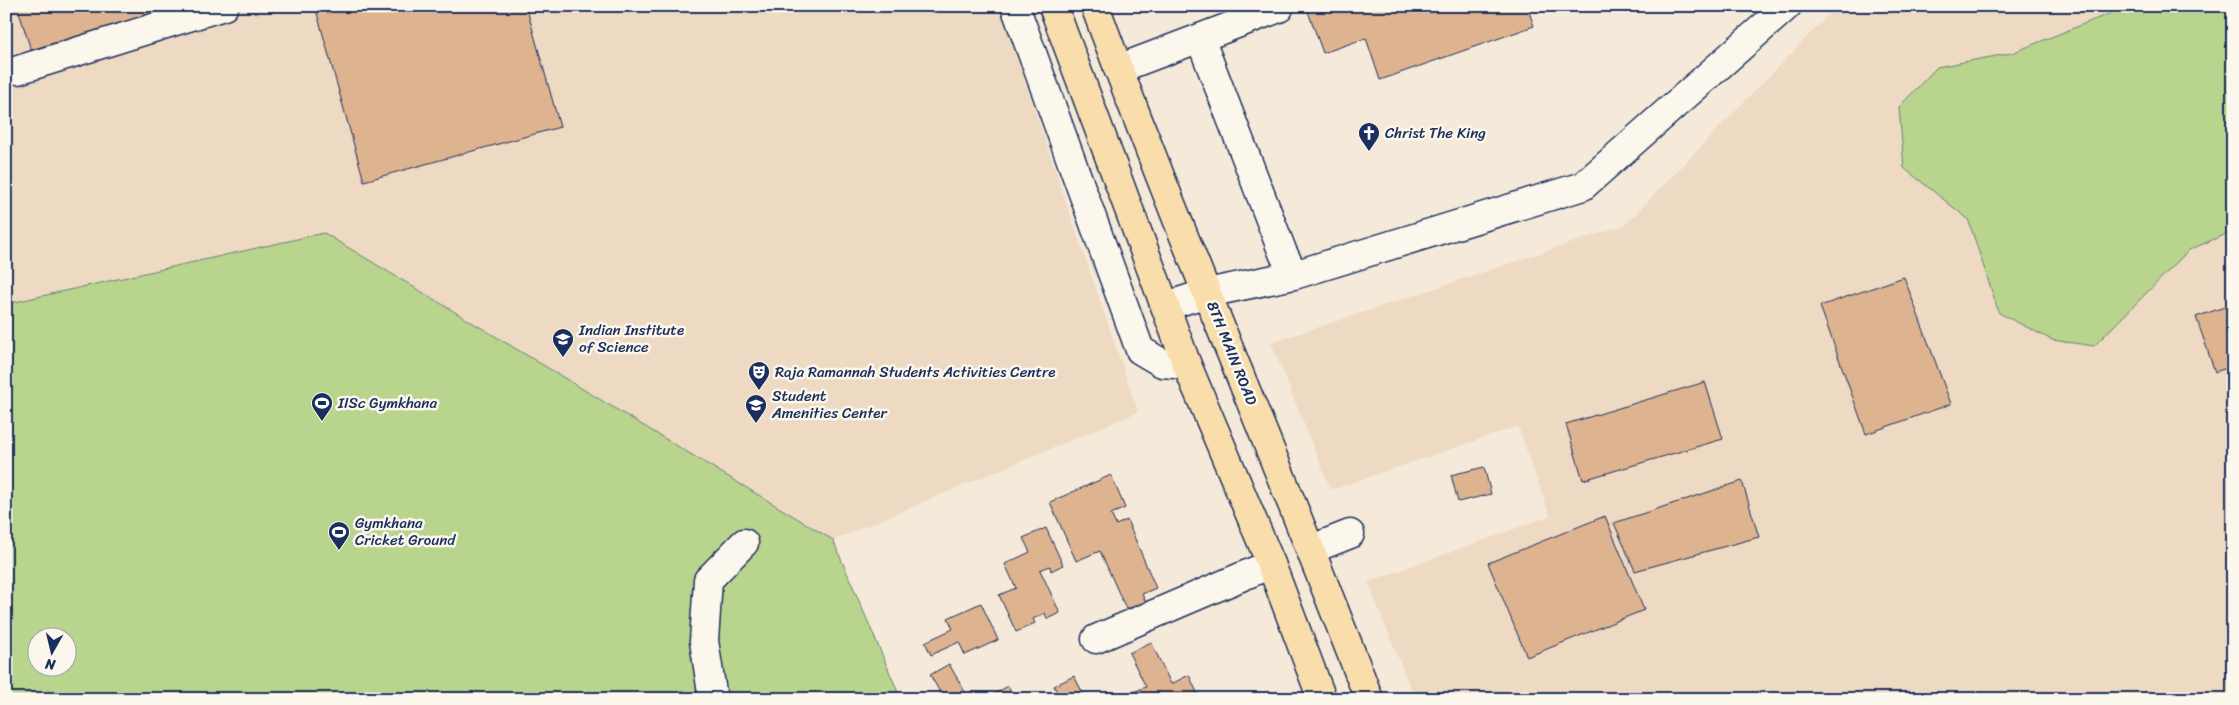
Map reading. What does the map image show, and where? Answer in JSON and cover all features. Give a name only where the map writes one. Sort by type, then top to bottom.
[{"type":"main road","points":[[1053,6],[1187,365],[1270,564],[1322,699]]},
{"type":"main road","name":"8TH MAIN ROAD","points":[[1095,6],[1207,294],[1312,549],[1369,699]]},
{"type":"main road","points":[[1270,564],[1312,549]]},
{"type":"street","points":[[18,70],[224,6]]},
{"type":"street","points":[[1015,6],[1140,350],[1162,363],[1187,365]]},
{"type":"street","points":[[1166,306],[1207,294],[1294,275],[1583,186],[1787,6]]},
{"type":"street","points":[[1118,69],[1279,8]]},
{"type":"street","points":[[1200,38],[1283,253],[1294,275]]},
{"type":"street","points":[[1312,549],[1350,534]]},
{"type":"street","points":[[713,699],[704,641],[708,580],[744,543]]},
{"type":"street","points":[[1096,639],[1270,564]]},
{"type":"shaded area","name":"Indian Institute of Science","points":[[6,6],[1013,6],[1035,73],[1023,76],[1138,412],[833,540],[901,699],[6,699]]},
{"type":"shaded area","points":[[1837,6],[2233,6],[2233,699],[1415,699],[1368,582],[1550,516],[1518,426],[1331,490],[1271,343],[1625,225]]},
{"type":"green space","points":[[2132,6],[2233,6],[2233,231],[2189,250],[2094,346],[2052,340],[1999,313],[1968,219],[1904,168],[1899,107],[1937,67],[2012,53]]},
{"type":"green space","name":"IISc Gymkhana","points":[[324,233],[833,540],[901,699],[6,699],[6,304]]},
{"type":"building","points":[[17,6],[177,6],[31,50]]},
{"type":"building","points":[[315,6],[526,6],[560,127],[364,181]]},
{"type":"building","points":[[1306,6],[1527,6],[1534,26],[1380,80],[1366,38],[1323,53]]},
{"type":"building","points":[[1904,277],[1951,404],[1866,434],[1820,306]]},
{"type":"building","points":[[2233,304],[2233,366],[2215,372],[2196,317]]},
{"type":"building","points":[[1705,382],[1723,439],[1583,480],[1566,424]]},
{"type":"building","points":[[1484,467],[1491,494],[1458,502],[1451,475]]},
{"type":"building","points":[[1111,475],[1125,508],[1111,514],[1116,525],[1127,520],[1156,588],[1142,594],[1149,609],[1136,615],[1133,607],[1126,609],[1100,551],[1076,561],[1050,502]]},
{"type":"building","points":[[1742,481],[1759,537],[1635,571],[1614,523]]},
{"type":"building","points":[[1605,516],[1644,610],[1527,657],[1488,563]]},
{"type":"building","points":[[1046,528],[1063,565],[1051,571],[1050,566],[1040,570],[1060,613],[1047,619],[1045,613],[1033,619],[1035,623],[1016,632],[999,595],[1016,588],[1005,564],[1030,552],[1023,538]]},
{"type":"building","points":[[981,603],[998,640],[965,655],[959,642],[931,655],[925,642],[953,629],[948,618]]},
{"type":"building","points":[[1151,642],[1171,684],[1189,675],[1200,699],[1136,699],[1133,692],[1146,687],[1129,653]]},
{"type":"building","points":[[949,664],[969,699],[944,699],[930,675]]},
{"type":"building","points":[[1074,676],[1086,699],[1060,699],[1054,686]]},
{"type":"building","points":[[1008,686],[1016,699],[986,699]]},
{"type":"place","name":"Christ The King","points":[[1369,152]]},
{"type":"place","name":"Indian Institute of Science","points":[[563,358]]},
{"type":"place","name":"Raja Ramannah Students Activities Centre","points":[[759,391]]},
{"type":"place","name":"IISc Gymkhana","points":[[322,422]]},
{"type":"place","name":"Student Amenities Center","points":[[756,424]]},
{"type":"place","name":"Gymkhana Cricket Ground","points":[[339,551]]}]
